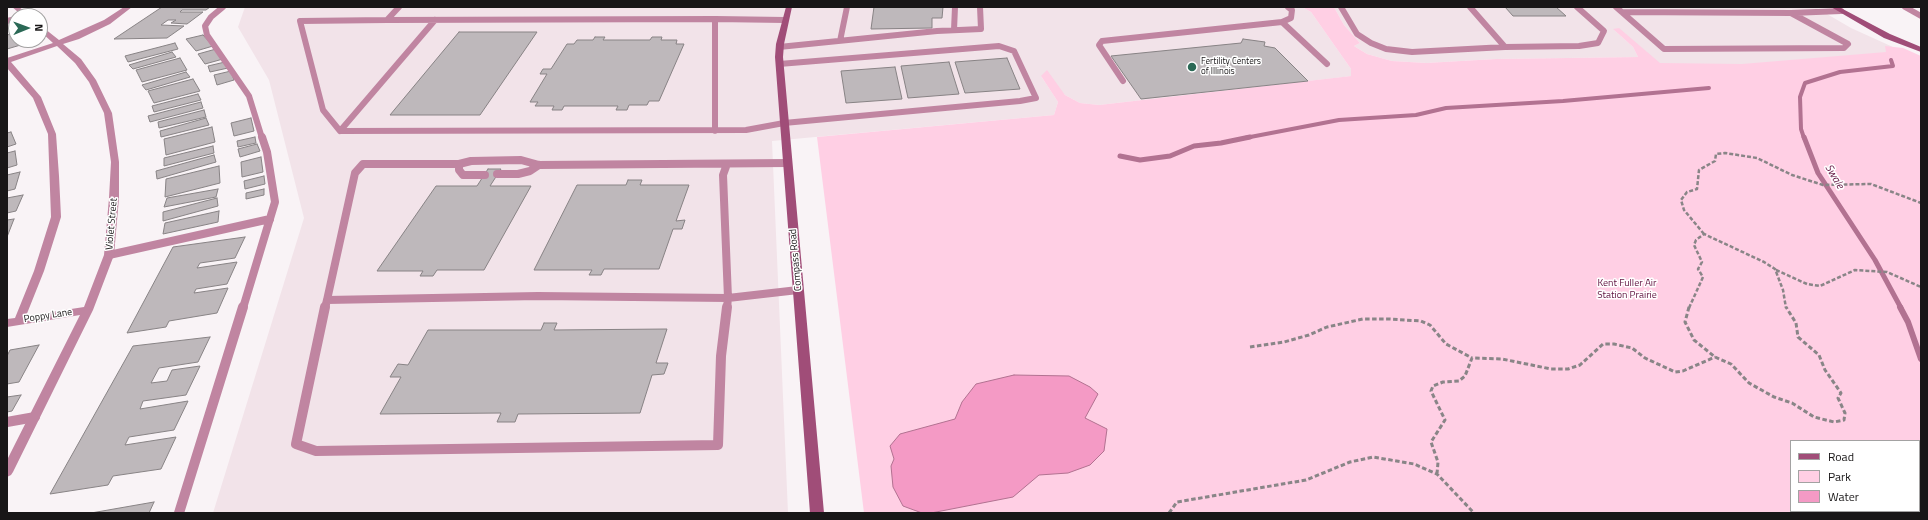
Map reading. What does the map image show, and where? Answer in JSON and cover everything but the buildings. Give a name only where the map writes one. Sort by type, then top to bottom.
[{"type":"street","points":[[19,321],[39,270],[56,217],[55,176],[52,134],[37,96],[7,62],[61,44],[107,22],[129,7]]},
{"type":"street","name":"Compass Road","points":[[789,7],[779,47],[779,64],[817,513]]},
{"type":"street","points":[[1834,7],[1887,36],[1921,50]]},
{"type":"street","name":"Violet Street","points":[[7,472],[88,310],[109,256],[114,198],[115,162],[108,113],[93,82],[78,61],[48,33]]},
{"type":"street","name":"Poppy Lane","points":[[7,323],[88,310]]},
{"type":"lane","points":[[179,513],[275,202],[267,152],[249,96],[207,35],[205,26],[211,17],[224,7]]},
{"type":"lane","points":[[387,20],[399,7]]},
{"type":"lane","points":[[840,41],[847,7]]},
{"type":"lane","points":[[954,30],[955,7]]},
{"type":"lane","points":[[779,47],[954,30],[982,29],[980,7]]},
{"type":"lane","points":[[1123,81],[1098,45],[1102,41],[1282,22],[1292,18],[1292,10],[1288,7]]},
{"type":"lane","points":[[1340,7],[1358,34],[1371,43],[1386,49],[1412,52],[1505,47],[1579,46],[1598,43],[1604,31],[1577,7]]},
{"type":"lane","points":[[1470,7],[1505,47]]},
{"type":"lane","points":[[1616,7],[1664,49],[1844,48],[1848,44],[1793,10]]},
{"type":"lane","points":[[1905,7],[1921,16]]},
{"type":"lane","points":[[1622,12],[1793,10],[1802,12],[1841,11]]},
{"type":"lane","points":[[715,130],[716,19]]},
{"type":"lane","points":[[340,131],[435,20]]},
{"type":"lane","points":[[340,131],[323,110],[300,21],[785,20]]},
{"type":"lane","points":[[1282,22],[1327,64]]},
{"type":"lane","points":[[340,131],[746,130],[784,123],[1020,101],[1036,98],[1014,51],[999,46],[779,64]]},
{"type":"lane","points":[[727,164],[723,175],[728,298],[721,356],[718,445],[316,451],[296,444],[355,173],[363,164],[459,164],[470,160],[521,160],[539,165],[788,163]]},
{"type":"lane","points":[[459,164],[459,170],[463,175],[485,174]]},
{"type":"lane","points":[[497,174],[518,174],[530,171],[539,165]]},
{"type":"lane","points":[[109,256],[270,219]]},
{"type":"lane","points":[[327,300],[538,296],[728,298],[798,290]]},
{"type":"lane","points":[[7,422],[35,417]]},
{"type":"path","points":[[1921,203],[1871,184],[1823,185],[1792,175],[1757,158],[1725,153],[1716,154],[1715,161],[1699,170],[1697,189],[1687,192],[1681,200],[1684,210],[1704,234],[1808,284],[1820,286],[1855,270],[1887,272],[1921,287]]},
{"type":"path","points":[[1704,234],[1696,240],[1694,245],[1702,262],[1698,269],[1703,277],[1690,303],[1685,322],[1694,340],[1714,357],[1730,364],[1742,374],[1743,378],[1749,383],[1774,397],[1792,403],[1814,417],[1834,422],[1844,420],[1845,413],[1838,398],[1841,393],[1825,370],[1819,355],[1798,337],[1796,323],[1786,310],[1783,290],[1775,269]]},
{"type":"path","points":[[1250,347],[1284,342],[1309,335],[1327,327],[1363,318],[1389,318],[1421,321],[1430,324],[1446,344],[1472,358],[1502,359],[1551,369],[1568,369],[1580,365],[1603,344],[1614,344],[1632,348],[1645,358],[1675,372],[1684,371],[1714,357]]},
{"type":"path","points":[[1437,474],[1438,462],[1431,442],[1445,420],[1431,392],[1433,386],[1438,384],[1459,381],[1465,376],[1472,358]]},
{"type":"path","points":[[1169,513],[1177,502],[1306,480],[1350,462],[1373,457],[1414,464],[1437,474],[1474,513]]},
{"type":"shaded area","points":[[245,7],[1302,7],[1311,12],[1351,69],[1352,76],[1099,105],[1080,103],[1065,95],[1041,76],[1058,102],[1054,115],[772,141],[788,513],[213,513],[304,218],[269,80],[238,27]]},
{"type":"shaded area","points":[[1334,7],[1815,7],[1851,28],[1904,52],[1744,65],[1659,66],[1613,29],[1633,47],[1638,57],[1496,59],[1426,63],[1392,61],[1367,54],[1354,46],[1360,43],[1344,25]]},
{"type":"green space","name":"Kent Fuller Air Station Prairie","points":[[1302,7],[1334,7],[1344,25],[1360,43],[1354,46],[1367,54],[1392,61],[1426,63],[1496,59],[1638,57],[1633,47],[1613,29],[1619,28],[1660,63],[1742,64],[1886,52],[1885,46],[1903,48],[1921,56],[1921,513],[864,513],[817,137],[1054,115],[1058,102],[1041,76],[1047,70],[1065,95],[1080,103],[1099,105],[1351,76],[1351,69],[1311,12]]},
{"type":"water","points":[[1014,375],[1069,376],[1090,387],[1098,394],[1085,418],[1107,429],[1104,451],[1090,465],[1068,473],[1039,475],[1013,497],[931,513],[922,513],[903,506],[893,487],[891,466],[894,459],[890,446],[900,434],[955,419],[962,402],[976,384]]},
{"type":"waterway","name":"Swale","points":[[1804,138],[1801,129],[1800,97],[1805,83],[1840,72],[1893,66],[1891,60]]},
{"type":"waterway","points":[[1247,138],[1339,120],[1416,115],[1446,108],[1563,101],[1709,88]]},
{"type":"waterway","name":"Swale","points":[[1804,137],[1818,173],[1875,260],[1901,308]]},
{"type":"waterway","points":[[1120,156],[1140,160],[1170,156],[1194,146],[1221,143],[1247,138]]},
{"type":"waterway","name":"Swale","points":[[1900,307],[1908,322],[1921,359]]},
{"type":"place","name":"Fertility Centers of Illinois","points":[[1192,67]]}]
